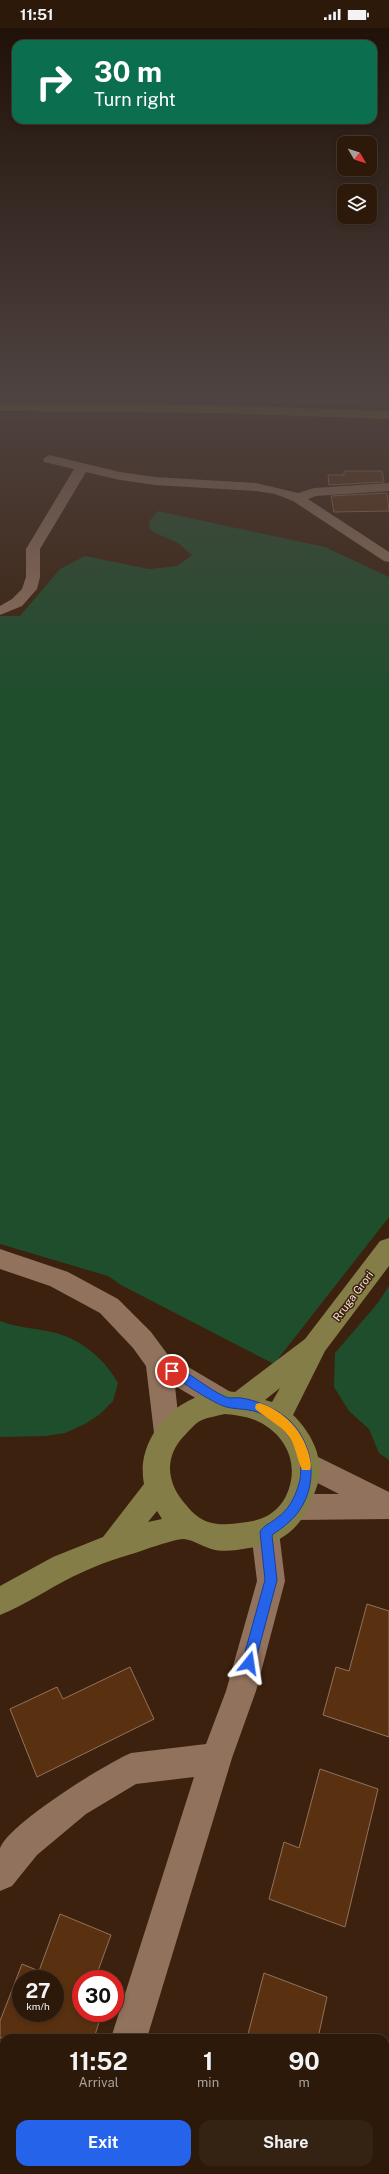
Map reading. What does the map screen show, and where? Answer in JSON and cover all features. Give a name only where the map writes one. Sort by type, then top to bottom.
[{"type":"main road","name":"Rruga Grori","points":[[278,1417],[316,1343],[389,1248]]},
{"type":"main road","name":"Rruga Grori","points":[[233,1402],[316,1343]]},
{"type":"main road","points":[[233,1402],[260,1408],[278,1417],[291,1430],[301,1445],[306,1463],[305,1486],[296,1507],[282,1521],[265,1532],[224,1539],[204,1534],[185,1525],[168,1508],[158,1488],[155,1469],[158,1450],[167,1433],[192,1411],[233,1402]]},
{"type":"main road","points":[[113,1546],[158,1488]]},
{"type":"main road","points":[[0,1601],[63,1567],[113,1546],[185,1525]]},
{"type":"street","points":[[0,611],[20,602],[31,586],[33,576],[30,559],[33,549],[66,493]]},
{"type":"street","points":[[279,493],[298,498],[389,558]]},
{"type":"street","points":[[298,498],[311,493]]},
{"type":"street","points":[[0,1259],[60,1279],[109,1306],[142,1340],[159,1363],[233,1402]]},
{"type":"street","points":[[159,1363],[167,1433]]},
{"type":"street","points":[[306,1463],[389,1506]]},
{"type":"street","points":[[296,1507],[389,1506]]},
{"type":"street","points":[[130,2034],[216,1758],[241,1691],[271,1580],[265,1532]]},
{"type":"street","points":[[0,1874],[25,1843],[70,1807],[131,1769],[216,1758]]},
{"type":"green space","points":[[157,511],[325,547],[389,577],[389,1217],[274,1364],[121,1285],[108,1276],[0,1244],[0,616],[20,616],[60,569],[85,556],[149,569],[177,566],[192,555],[178,543],[155,533],[150,529],[149,522]]},
{"type":"green space","points":[[389,1286],[389,1460],[379,1453],[369,1429],[349,1411],[334,1387],[335,1353],[377,1304]]},
{"type":"green space","points":[[0,1321],[64,1335],[86,1347],[104,1364],[118,1383],[113,1401],[100,1414],[85,1424],[65,1433],[46,1436],[0,1437]]},
{"type":"building","points":[[387,493],[389,511],[334,512],[331,496]]},
{"type":"building","points":[[367,1604],[389,1611],[389,1737],[323,1715],[336,1667],[349,1671]]},
{"type":"building","points":[[130,1667],[154,1719],[37,1777],[10,1709],[57,1687],[63,1699]]},
{"type":"building","points":[[320,1769],[378,1789],[345,1927],[269,1899],[284,1842],[299,1848]]},
{"type":"building","points":[[60,1914],[111,1935],[98,1970],[72,1970],[72,2022],[99,2022],[95,2034],[0,2034],[0,2021],[12,1990],[12,2022],[64,2022],[64,1970],[39,1970]]},
{"type":"building","points":[[22,1964],[37,1970],[20,1970]]},
{"type":"building","points":[[264,1973],[327,1997],[319,2034],[248,2034]]},
{"type":"slow traffic","points":[[260,1408],[278,1417],[291,1430],[301,1445],[306,1466]]},
{"type":"route","points":[[172,1371],[225,1402],[241,1403],[260,1408],[278,1417],[291,1430],[301,1445],[306,1463],[305,1486],[296,1507],[282,1521],[265,1532],[271,1580],[249,1663]]}]
